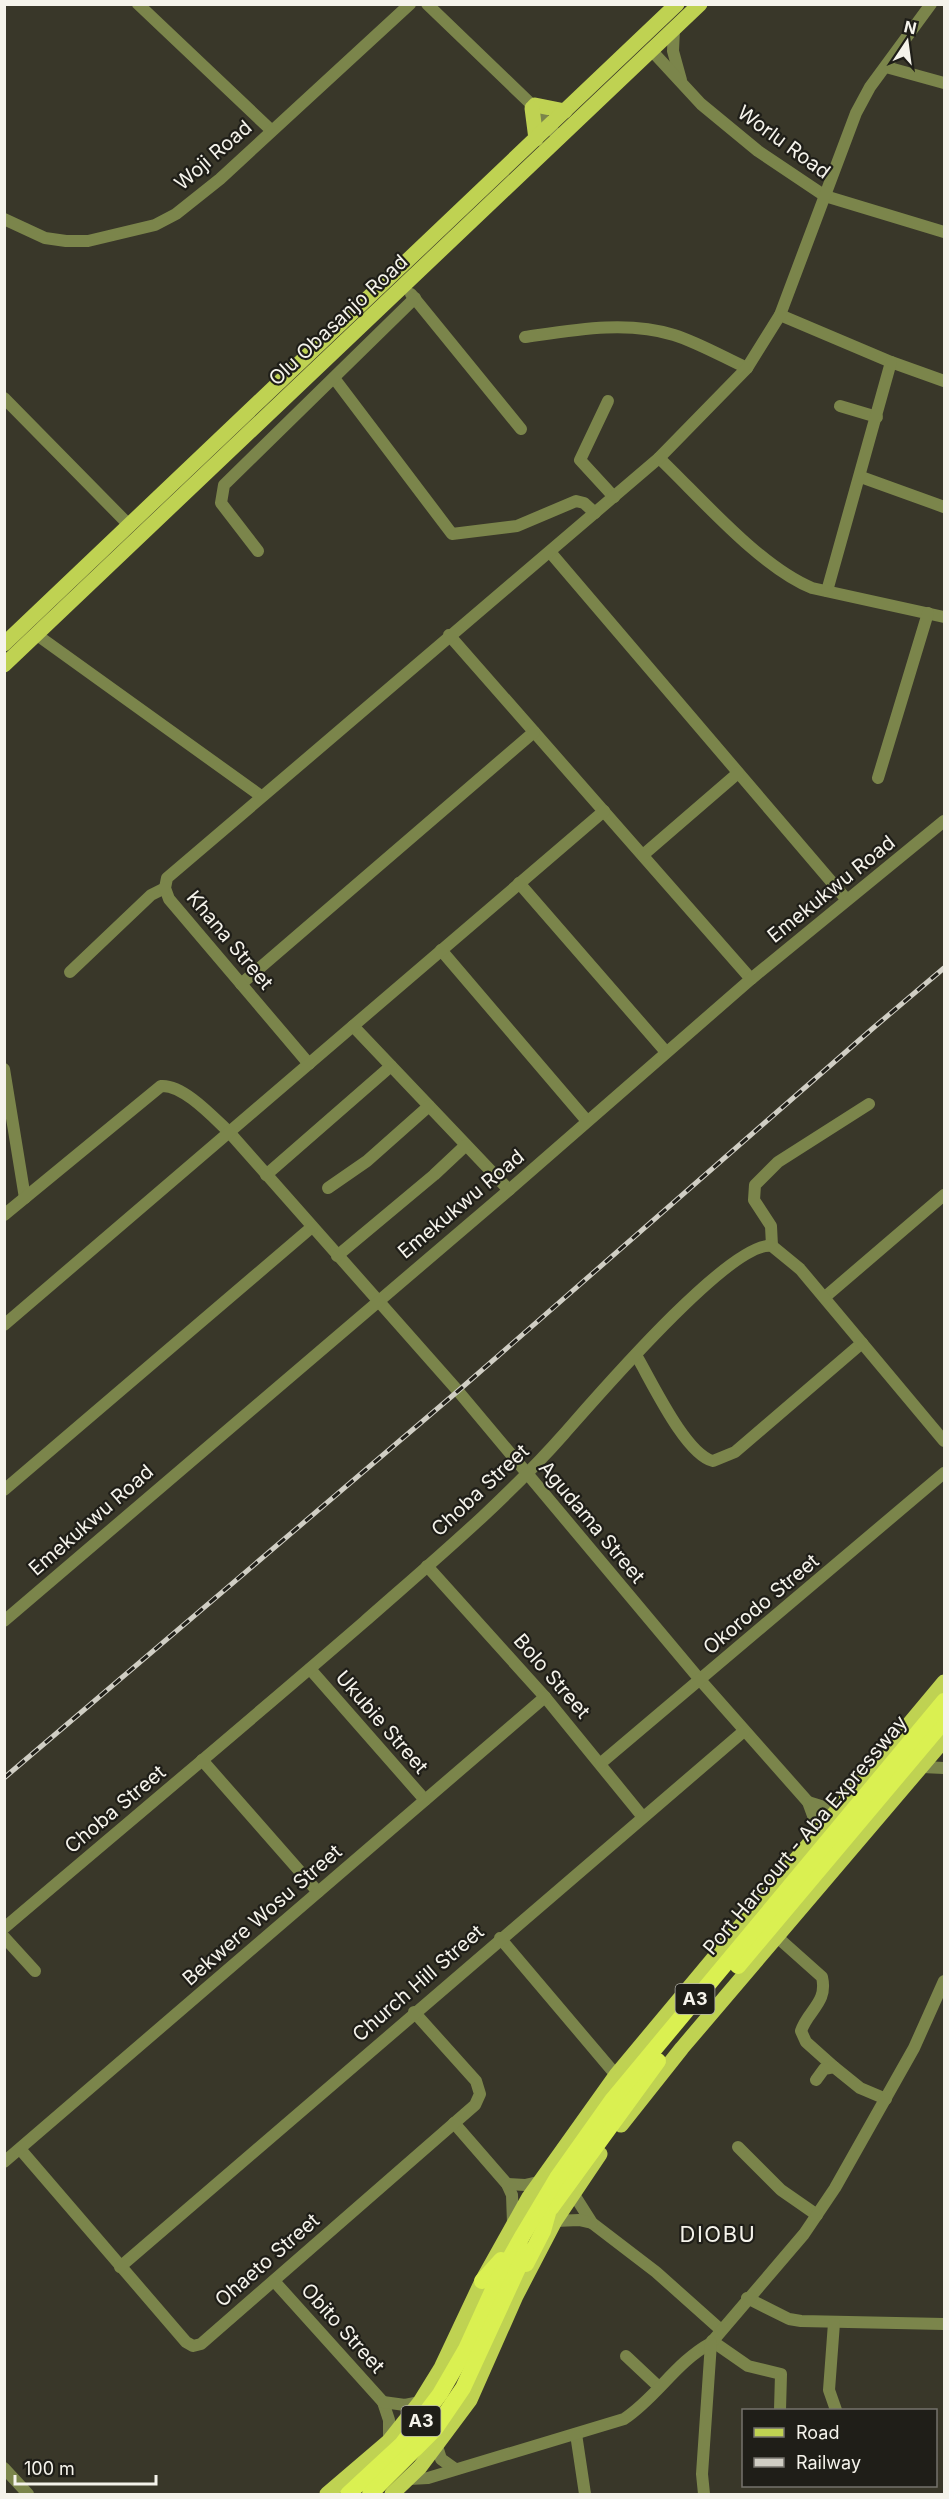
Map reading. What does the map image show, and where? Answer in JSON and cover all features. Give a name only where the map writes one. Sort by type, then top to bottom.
[{"type":"highway","name":"Port Harcourt - Aba Expressway","points":[[370,2494],[435,2429],[463,2388],[481,2353],[508,2286],[551,2217],[646,2076],[888,1777],[945,1701]]},
{"type":"highway","name":"Port Harcourt - Aba Expressway","points":[[348,2494],[387,2461],[416,2428],[451,2377],[474,2333],[518,2229],[613,2099],[888,1777],[945,1721]]},
{"type":"highway","points":[[516,2296],[521,2274],[551,2217]]},
{"type":"highway","points":[[482,2281],[518,2229]]},
{"type":"main road","name":"Olu Obasanjo Road","points":[[4,644],[677,4]]},
{"type":"main road","name":"Olu Obasanjo Road","points":[[4,665],[410,292],[563,137],[700,4]]},
{"type":"main road","points":[[536,139],[532,106],[566,111]]},
{"type":"main road","points":[[518,2229],[538,2182],[616,2075],[945,1682]]},
{"type":"main road","points":[[551,2217],[573,2193],[646,2092],[776,1936],[945,1740]]},
{"type":"main road","points":[[327,2494],[389,2441],[420,2402],[441,2368],[482,2281]]},
{"type":"main road","points":[[392,2494],[409,2479],[437,2446],[470,2400],[516,2296]]},
{"type":"street","points":[[138,4],[272,130]]},
{"type":"street","name":"Woji Road","points":[[4,219],[45,238],[66,241],[88,241],[155,225],[176,213],[220,179],[410,4]]},
{"type":"street","points":[[428,4],[563,137]]},
{"type":"street","name":"Khana Street","points":[[309,1064],[169,899],[165,888],[167,878],[659,458],[747,368],[780,315],[856,113],[870,87],[931,4]]},
{"type":"street","points":[[674,29],[673,51],[682,84]]},
{"type":"street","name":"Worlu Road","points":[[652,51],[682,84],[758,151],[825,196],[945,232]]},
{"type":"street","points":[[886,67],[945,83]]},
{"type":"street","points":[[258,550],[221,503],[224,485],[334,378],[410,292],[521,429]]},
{"type":"street","points":[[780,315],[891,362],[945,381]]},
{"type":"street","points":[[525,337],[593,328],[644,330],[672,335],[747,368]]},
{"type":"street","points":[[827,591],[861,477],[891,362]]},
{"type":"street","points":[[334,378],[452,534],[517,526],[576,501],[584,502],[596,513]]},
{"type":"street","points":[[5,401],[130,526]]},
{"type":"street","points":[[608,401],[580,460],[614,497]]},
{"type":"street","points":[[840,406],[877,417]]},
{"type":"street","points":[[659,458],[778,570],[792,580],[827,591],[945,617]]},
{"type":"street","points":[[861,477],[945,507]]},
{"type":"street","points":[[550,552],[847,900]]},
{"type":"street","points":[[878,778],[928,614]]},
{"type":"street","points":[[449,635],[751,978]]},
{"type":"street","points":[[37,636],[261,796]]},
{"type":"street","points":[[241,984],[534,732]]},
{"type":"street","points":[[643,855],[738,773]]},
{"type":"street","points":[[4,1325],[604,811]]},
{"type":"street","name":"Emekukwu Road","points":[[4,1621],[509,1190],[751,978],[945,821]]},
{"type":"street","points":[[519,883],[666,1052]]},
{"type":"street","points":[[70,972],[150,895],[165,888]]},
{"type":"street","points":[[441,950],[587,1121]]},
{"type":"street","points":[[353,1026],[509,1190]]},
{"type":"street","points":[[266,1175],[391,1066]]},
{"type":"street","points":[[4,1069],[25,1198],[4,1215]]},
{"type":"street","name":"Agudama Street","points":[[25,1198],[161,1086],[168,1085],[182,1092],[229,1132],[458,1391],[701,1682],[808,1802]]},
{"type":"street","points":[[868,1104],[778,1162],[755,1185],[754,1200],[771,1226],[772,1246],[800,1269],[825,1297],[945,1442]]},
{"type":"street","points":[[328,1188],[368,1161],[429,1106]]},
{"type":"street","points":[[338,1256],[466,1145]]},
{"type":"street","points":[[825,1297],[945,1194]]},
{"type":"street","points":[[4,1490],[312,1227]]},
{"type":"street","name":"Choba Street","points":[[4,1928],[310,1669],[528,1475],[636,1355],[726,1267],[754,1247],[772,1246]]},
{"type":"street","points":[[636,1355],[686,1438],[701,1455],[713,1461],[735,1452],[862,1342]]},
{"type":"street","name":"Okorodo Street","points":[[601,1763],[701,1682],[945,1473]]},
{"type":"street","name":"Bolo Street","points":[[428,1566],[545,1697],[642,1816]]},
{"type":"street","name":"Ukubie Street","points":[[310,1669],[425,1800]]},
{"type":"street","name":"Bekwere Wosu Street","points":[[4,2162],[545,1697]]},
{"type":"street","name":"Church Hill Street","points":[[120,2267],[642,1816],[744,1731]]},
{"type":"street","points":[[202,1760],[318,1892]]},
{"type":"street","points":[[922,1767],[945,1768]]},
{"type":"street","points":[[808,1802],[837,1810]]},
{"type":"street","points":[[808,1802],[819,1832]]},
{"type":"street","points":[[4,1936],[35,1971]]},
{"type":"street","points":[[776,1936],[822,1977],[824,1994],[801,2031],[806,2042],[860,2088],[886,2099]]},
{"type":"street","points":[[500,1938],[616,2075]]},
{"type":"street","points":[[409,2479],[418,2481],[624,2419],[637,2410],[693,2354],[712,2342],[747,2298],[804,2234],[886,2099],[914,2048],[945,1981]]},
{"type":"street","name":"Ohaeto Street","points":[[20,2149],[186,2342],[193,2346],[201,2344],[475,2105],[480,2094],[476,2081],[414,2012]]},
{"type":"street","points":[[816,2080],[824,2069],[834,2067]]},
{"type":"street","points":[[454,2123],[507,2184],[512,2195],[518,2229]]},
{"type":"street","points":[[738,2147],[781,2190],[816,2215]]},
{"type":"street","points":[[507,2184],[516,2186],[538,2182]]},
{"type":"street","points":[[573,2193],[592,2223],[656,2272],[721,2330]]},
{"type":"street","points":[[551,2217],[592,2223]]},
{"type":"street","name":"Obito Street","points":[[274,2281],[383,2402]]},
{"type":"street","points":[[747,2298],[789,2319],[834,2323],[945,2324]]},
{"type":"street","points":[[834,2323],[829,2390],[836,2409]]},
{"type":"street","points":[[712,2342],[748,2366],[781,2374],[780,2409]]},
{"type":"street","points":[[704,2494],[702,2474],[708,2362],[712,2342]]},
{"type":"street","points":[[626,2356],[659,2387]]},
{"type":"street","points":[[389,2441],[389,2420],[383,2402],[405,2405],[420,2402]]},
{"type":"street","points":[[576,2434],[585,2494]]},
{"type":"street","points":[[437,2446],[441,2459],[455,2469]]},
{"type":"street","points":[[4,2468],[28,2494]]},
{"type":"railway","points":[[4,1778],[458,1391],[944,968]]},
{"type":"district","name":"DIOBU","points":[[718,2234]]}]
